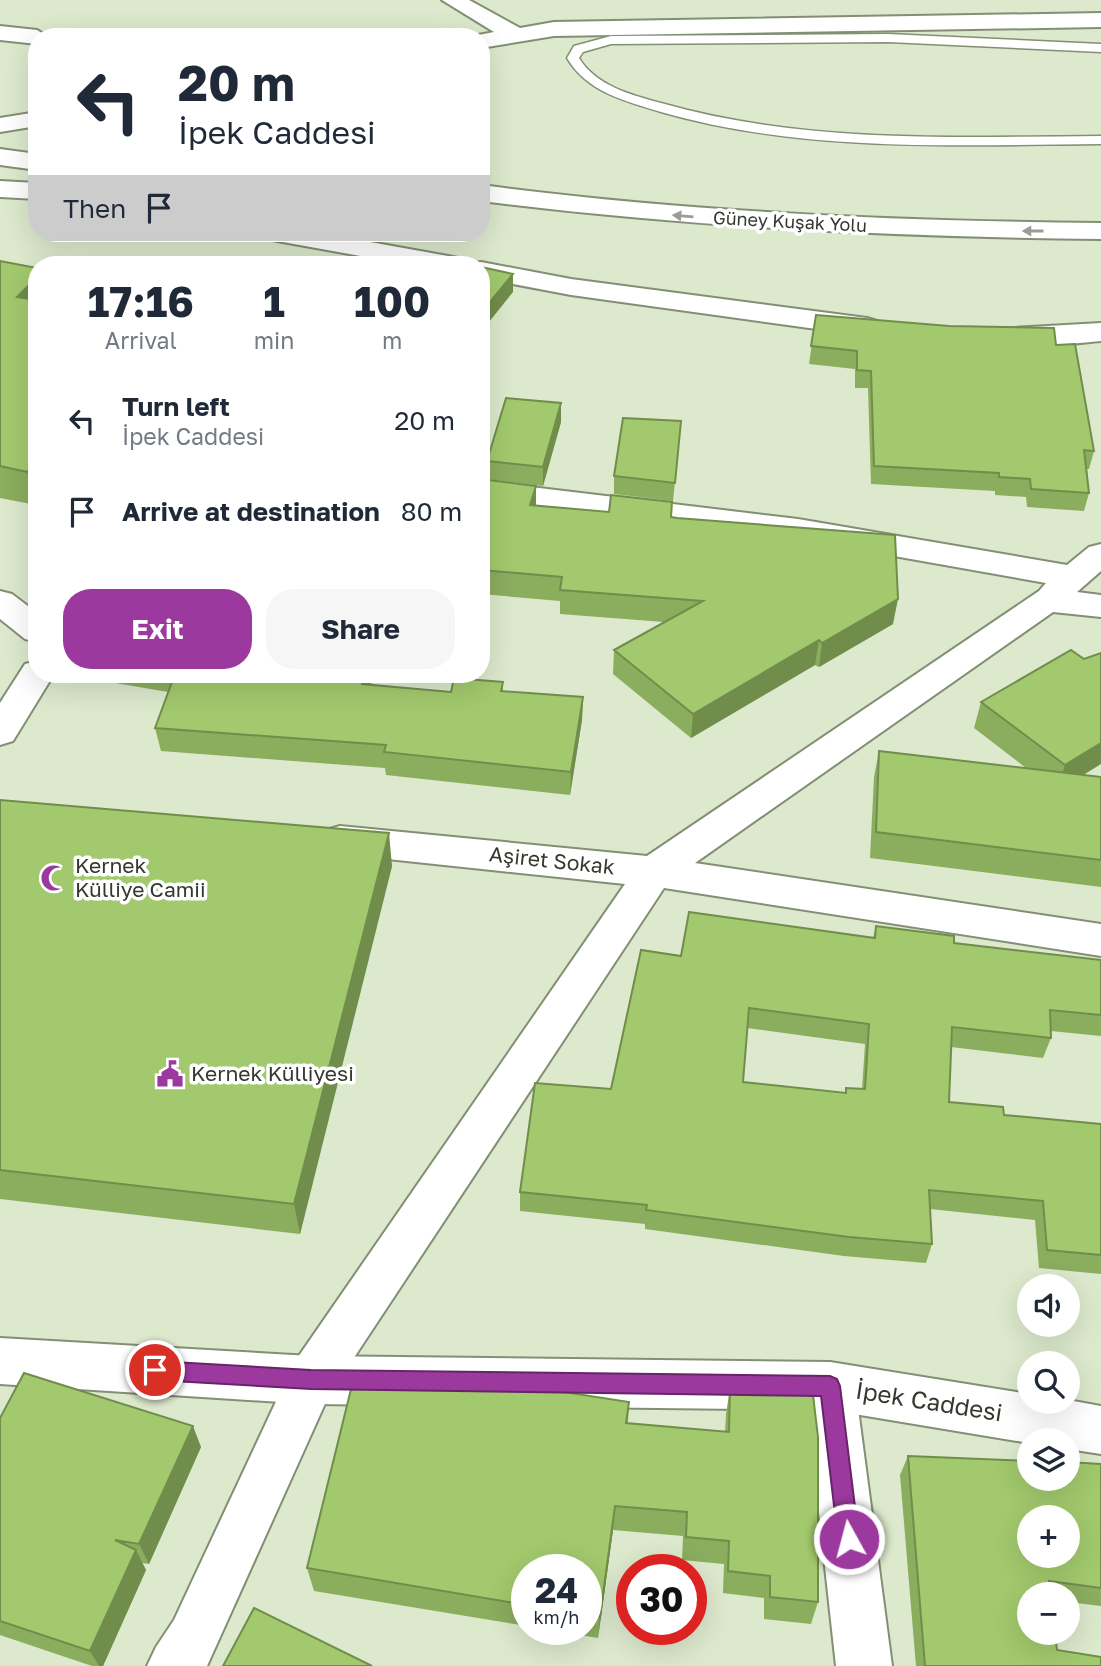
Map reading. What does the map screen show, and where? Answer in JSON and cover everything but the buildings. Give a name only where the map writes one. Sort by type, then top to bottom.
[{"type":"street","points":[[453,0],[516,35]]},
{"type":"street","points":[[490,39],[554,29],[1101,20]]},
{"type":"street","points":[[0,33],[28,36]]},
{"type":"street","points":[[0,125],[28,120]]},
{"type":"street","points":[[0,133],[28,137]]},
{"type":"street","points":[[0,157],[28,161]]},
{"type":"street","points":[[0,189],[28,191]]},
{"type":"street","name":"Güney Kuşak Yolu","points":[[490,194],[580,207],[786,224],[1101,231]]},
{"type":"street","name":"Güney Kuşak Yolu","points":[[490,217],[722,239],[966,253],[1101,253]]},
{"type":"street","points":[[327,242],[404,256]]},
{"type":"street","points":[[490,271],[759,314],[896,330]]},
{"type":"street","points":[[979,335],[1054,336],[1101,332]]},
{"type":"street","points":[[490,492],[798,529],[1061,588],[1101,606]]},
{"type":"street","points":[[175,1666],[193,1639],[311,1380],[654,872],[1061,588],[1101,554]]},
{"type":"street","points":[[0,602],[28,624]]},
{"type":"street","points":[[0,732],[31,683]]},
{"type":"street","name":"Aşiret Sokak","points":[[306,836],[654,872],[1101,940]]},
{"type":"street","name":"İpek Caddesi","points":[[0,1361],[311,1380],[830,1386],[1101,1430]]},
{"type":"street","points":[[830,1386],[864,1666]]},
{"type":"lane","points":[[1101,48],[888,38],[611,40],[578,49],[573,58],[578,69],[610,91],[683,116],[752,130],[925,142],[1101,140]]},
{"type":"place","name":"Kernek Külliye Camii","points":[[54,878]]},
{"type":"place","name":"Kernek Külliyesi","points":[[170,1074]]},
{"type":"route","points":[[155,1370],[311,1380],[830,1386],[849,1539]]}]
